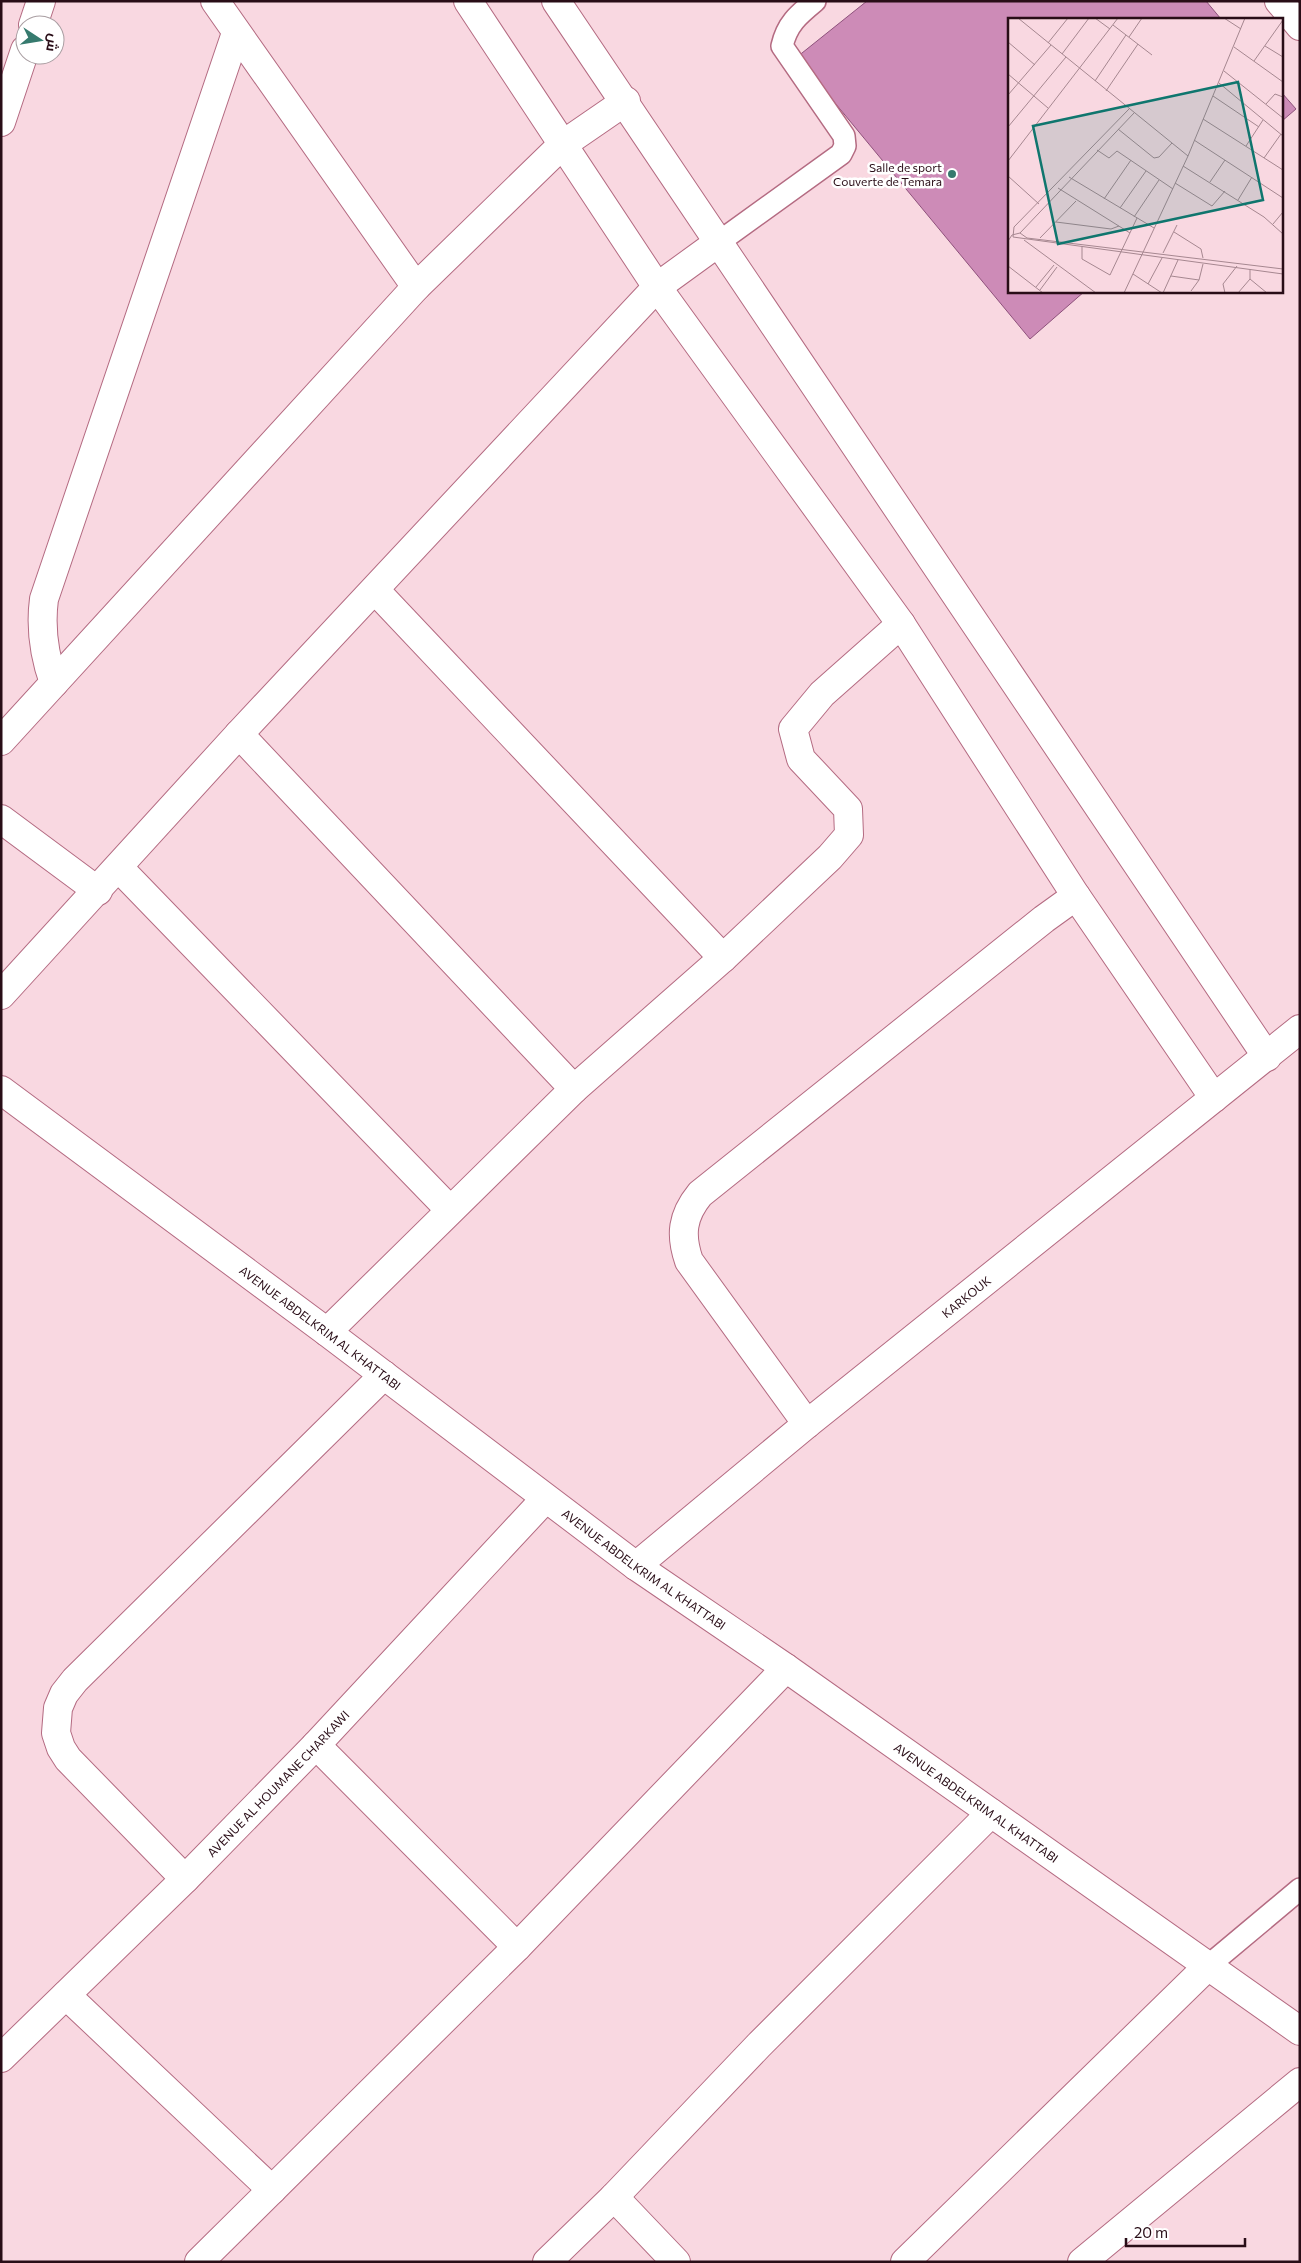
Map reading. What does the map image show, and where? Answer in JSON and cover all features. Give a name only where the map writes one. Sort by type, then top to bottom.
[{"type":"street","points":[[36,15],[41,1]]},
{"type":"street","points":[[215,1],[416,287]]},
{"type":"street","points":[[468,1],[657,287],[901,624],[1076,896],[1214,1098]]},
{"type":"street","points":[[556,1],[626,102],[1267,1058]]},
{"type":"street","points":[[1279,1],[1300,26]]},
{"type":"street","points":[[54,683],[43,644],[41,620],[44,600],[236,32]]},
{"type":"street","points":[[1,122],[20,65]]},
{"type":"street","points":[[1,741],[416,287],[562,145],[626,102]]},
{"type":"street","points":[[1,995],[119,868],[239,734],[657,287],[719,242]]},
{"type":"street","points":[[375,590],[723,958]]},
{"type":"street","points":[[327,1332],[574,1089],[723,958],[830,857],[849,835],[848,809],[801,759],[793,729],[822,694],[901,624]]},
{"type":"street","points":[[239,734],[574,1089]]},
{"type":"street","points":[[1,819],[98,891]]},
{"type":"street","points":[[119,868],[450,1210]]},
{"type":"street","points":[[807,1424],[689,1261],[682,1232],[685,1217],[691,1204],[707,1188],[1044,919],[1076,896]]},
{"type":"street","name":"KARKOUK","points":[[636,1566],[807,1424],[1214,1098],[1267,1058],[1300,1029]]},
{"type":"street","name":"AVENUE ABDELKRIM AL KHATTABI","points":[[1,1090],[327,1332],[545,1499],[636,1566],[786,1668],[1300,2031]]},
{"type":"street","points":[[185,1879],[68,1760],[56,1733],[58,1708],[64,1694],[75,1680],[384,1375]]},
{"type":"street","name":"AVENUE AL HOUMANE CHARKAWI","points":[[1,2058],[185,1879],[316,1745],[545,1499]]},
{"type":"street","points":[[199,2262],[516,1947],[786,1668]]},
{"type":"street","points":[[316,1745],[516,1947]]},
{"type":"street","points":[[548,2262],[614,2197],[766,2038],[991,1813]]},
{"type":"street","points":[[905,2262],[1208,1966]]},
{"type":"street","points":[[66,1995],[272,2190]]},
{"type":"street","points":[[1082,2262],[1300,2082]]},
{"type":"street","points":[[614,2197],[676,2262]]},
{"type":"lane","points":[[719,242],[841,154],[845,146],[844,136],[782,46],[785,32],[793,20],[815,1]]},
{"type":"lane","points":[[1208,1966],[1300,1889]]},
{"type":"building","name":"Salle de sport Couverte de Temara","points":[[867,1],[1206,1],[1220,18],[1008,18],[1008,292],[1084,292],[1030,339],[797,57]]},
{"type":"building","points":[[1284,95],[1296,109],[1284,119]]},
{"type":"place","name":"Salle de sport Couverte de Temara","points":[[952,174]]}]
